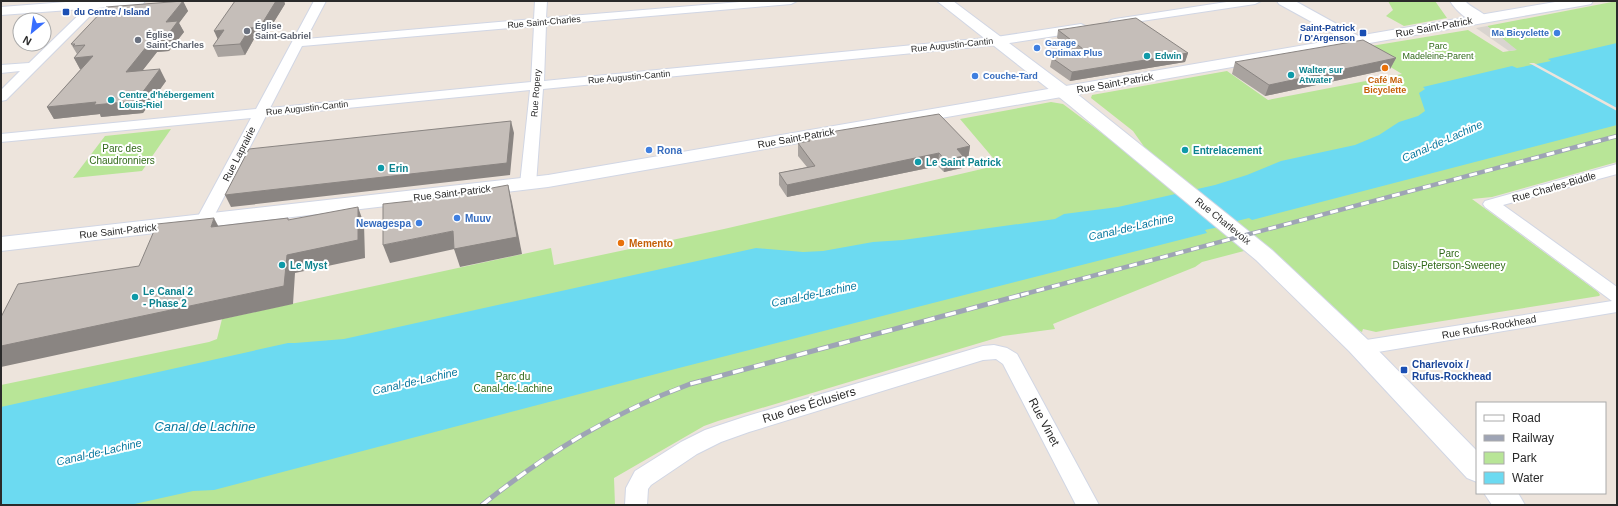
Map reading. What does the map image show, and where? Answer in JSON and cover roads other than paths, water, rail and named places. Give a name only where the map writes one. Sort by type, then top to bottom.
[{"type":"main road","points":[[1,11],[138,1]]},
{"type":"main road","name":"Rue Charlevoix","points":[[944,1],[1136,150],[1230,226],[1282,271],[1360,348],[1476,469]]},
{"type":"main road","points":[[1284,1],[1357,41]]},
{"type":"main road","points":[[1457,1],[1465,10],[1481,19]]},
{"type":"main road","name":"Rue Saint-Patrick","points":[[1,244],[528,184],[1586,1]]},
{"type":"main road","points":[[1500,494],[1510,505]]},
{"type":"street","name":"Rue Laprairie","points":[[203,222],[320,1]]},
{"type":"street","name":"Rue Ropery","points":[[528,184],[537,86],[541,1]]},
{"type":"street","name":"Rue Saint-Charles","points":[[297,43],[791,1]]},
{"type":"street","points":[[1106,24],[1255,1]]},
{"type":"street","points":[[1,97],[97,3]]},
{"type":"street","name":"Rue Augustin-Cantin","points":[[1,138],[996,41],[1090,26]]},
{"type":"street","points":[[1,69],[32,66]]},
{"type":"street","name":"Rue Charles-Biddle","points":[[1617,169],[1491,204],[1617,296]]},
{"type":"street","name":"Rue Rufus-Rockhead","points":[[1360,348],[1617,306]]},
{"type":"street","name":"Rue des Éclusiers","points":[[636,505],[637,488],[640,481],[650,472],[689,448],[726,430],[989,352]]},
{"type":"street","name":"Rue Vinet","points":[[989,352],[1001,353],[1010,359],[1088,505]]},
{"type":"water","name":"Canal de Lachine","points":[[1617,43],[1617,125],[1252,220],[1249,218],[1237,221],[1239,223],[1205,230],[1207,233],[679,368],[214,490],[193,491],[130,505],[1,505],[1,407],[288,343],[344,339],[756,248],[803,252],[823,251],[873,242],[903,240],[1055,219],[1064,214],[1118,207],[1215,185],[1247,175],[1281,161],[1355,145],[1379,135],[1399,122],[1418,116],[1425,111],[1419,93],[1425,89],[1423,87],[1512,66],[1517,68],[1551,61],[1548,59]]},
{"type":"railway","points":[[1021,295],[1617,136]]},
{"type":"railway","points":[[482,505],[531,468],[581,436],[607,421],[661,395],[690,384],[1025,294]]},
{"type":"place","name":"du Centre / Island","points":[[66,12]]},
{"type":"place","name":"Église Saint-Gabriel","points":[[247,31]]},
{"type":"place","name":"Saint-Patrick / D'Argenson","points":[[1363,33]]},
{"type":"place","name":"Ma Bicyclette","points":[[1557,33]]},
{"type":"place","name":"Église Saint-Charles","points":[[138,40]]},
{"type":"place","name":"Garage Optimax Plus","points":[[1037,48]]},
{"type":"place","name":"Edwin","points":[[1147,56]]},
{"type":"place","name":"Café Ma Bicyclette","points":[[1385,68]]},
{"type":"place","name":"Walter sur Atwater","points":[[1291,75]]},
{"type":"place","name":"Couche-Tard","points":[[975,76]]},
{"type":"place","name":"Centre d'hébergement Louis-Riel","points":[[111,100]]},
{"type":"place","name":"Rona","points":[[649,150]]},
{"type":"place","name":"Entrelacement","points":[[1185,150]]},
{"type":"place","name":"Le Saint Patrick","points":[[918,162]]},
{"type":"place","name":"Erin","points":[[381,168]]},
{"type":"place","name":"Muuv","points":[[457,218]]},
{"type":"place","name":"Newagespa","points":[[419,223]]},
{"type":"place","name":"Memento","points":[[621,243]]},
{"type":"place","name":"Le Myst","points":[[282,265]]},
{"type":"place","name":"Le Canal 2 - Phase 2","points":[[135,297]]},
{"type":"place","name":"Charlevoix / Rufus-Rockhead","points":[[1404,370]]},
{"type":"park label","name":"Parc Madeleine-Parent","points":[[1438,52]]},
{"type":"park label","name":"Parc des Chaudronniers","points":[[122,154]]},
{"type":"park label","name":"Parc Daisy-Peterson-Sweeney","points":[[1449,258]]},
{"type":"park label","name":"Parc du Canal-de-Lachine","points":[[513,382]]},
{"type":"water label","name":"Canal-de-Lachine","points":[[1442,141]]},
{"type":"water label","name":"Canal-de-Lachine","points":[[1131,227]]},
{"type":"water label","name":"Canal-de-Lachine","points":[[814,294]]},
{"type":"water label","name":"Canal-de-Lachine","points":[[415,381]]},
{"type":"water label","name":"Canal-de-Lachine","points":[[99,452]]}]
